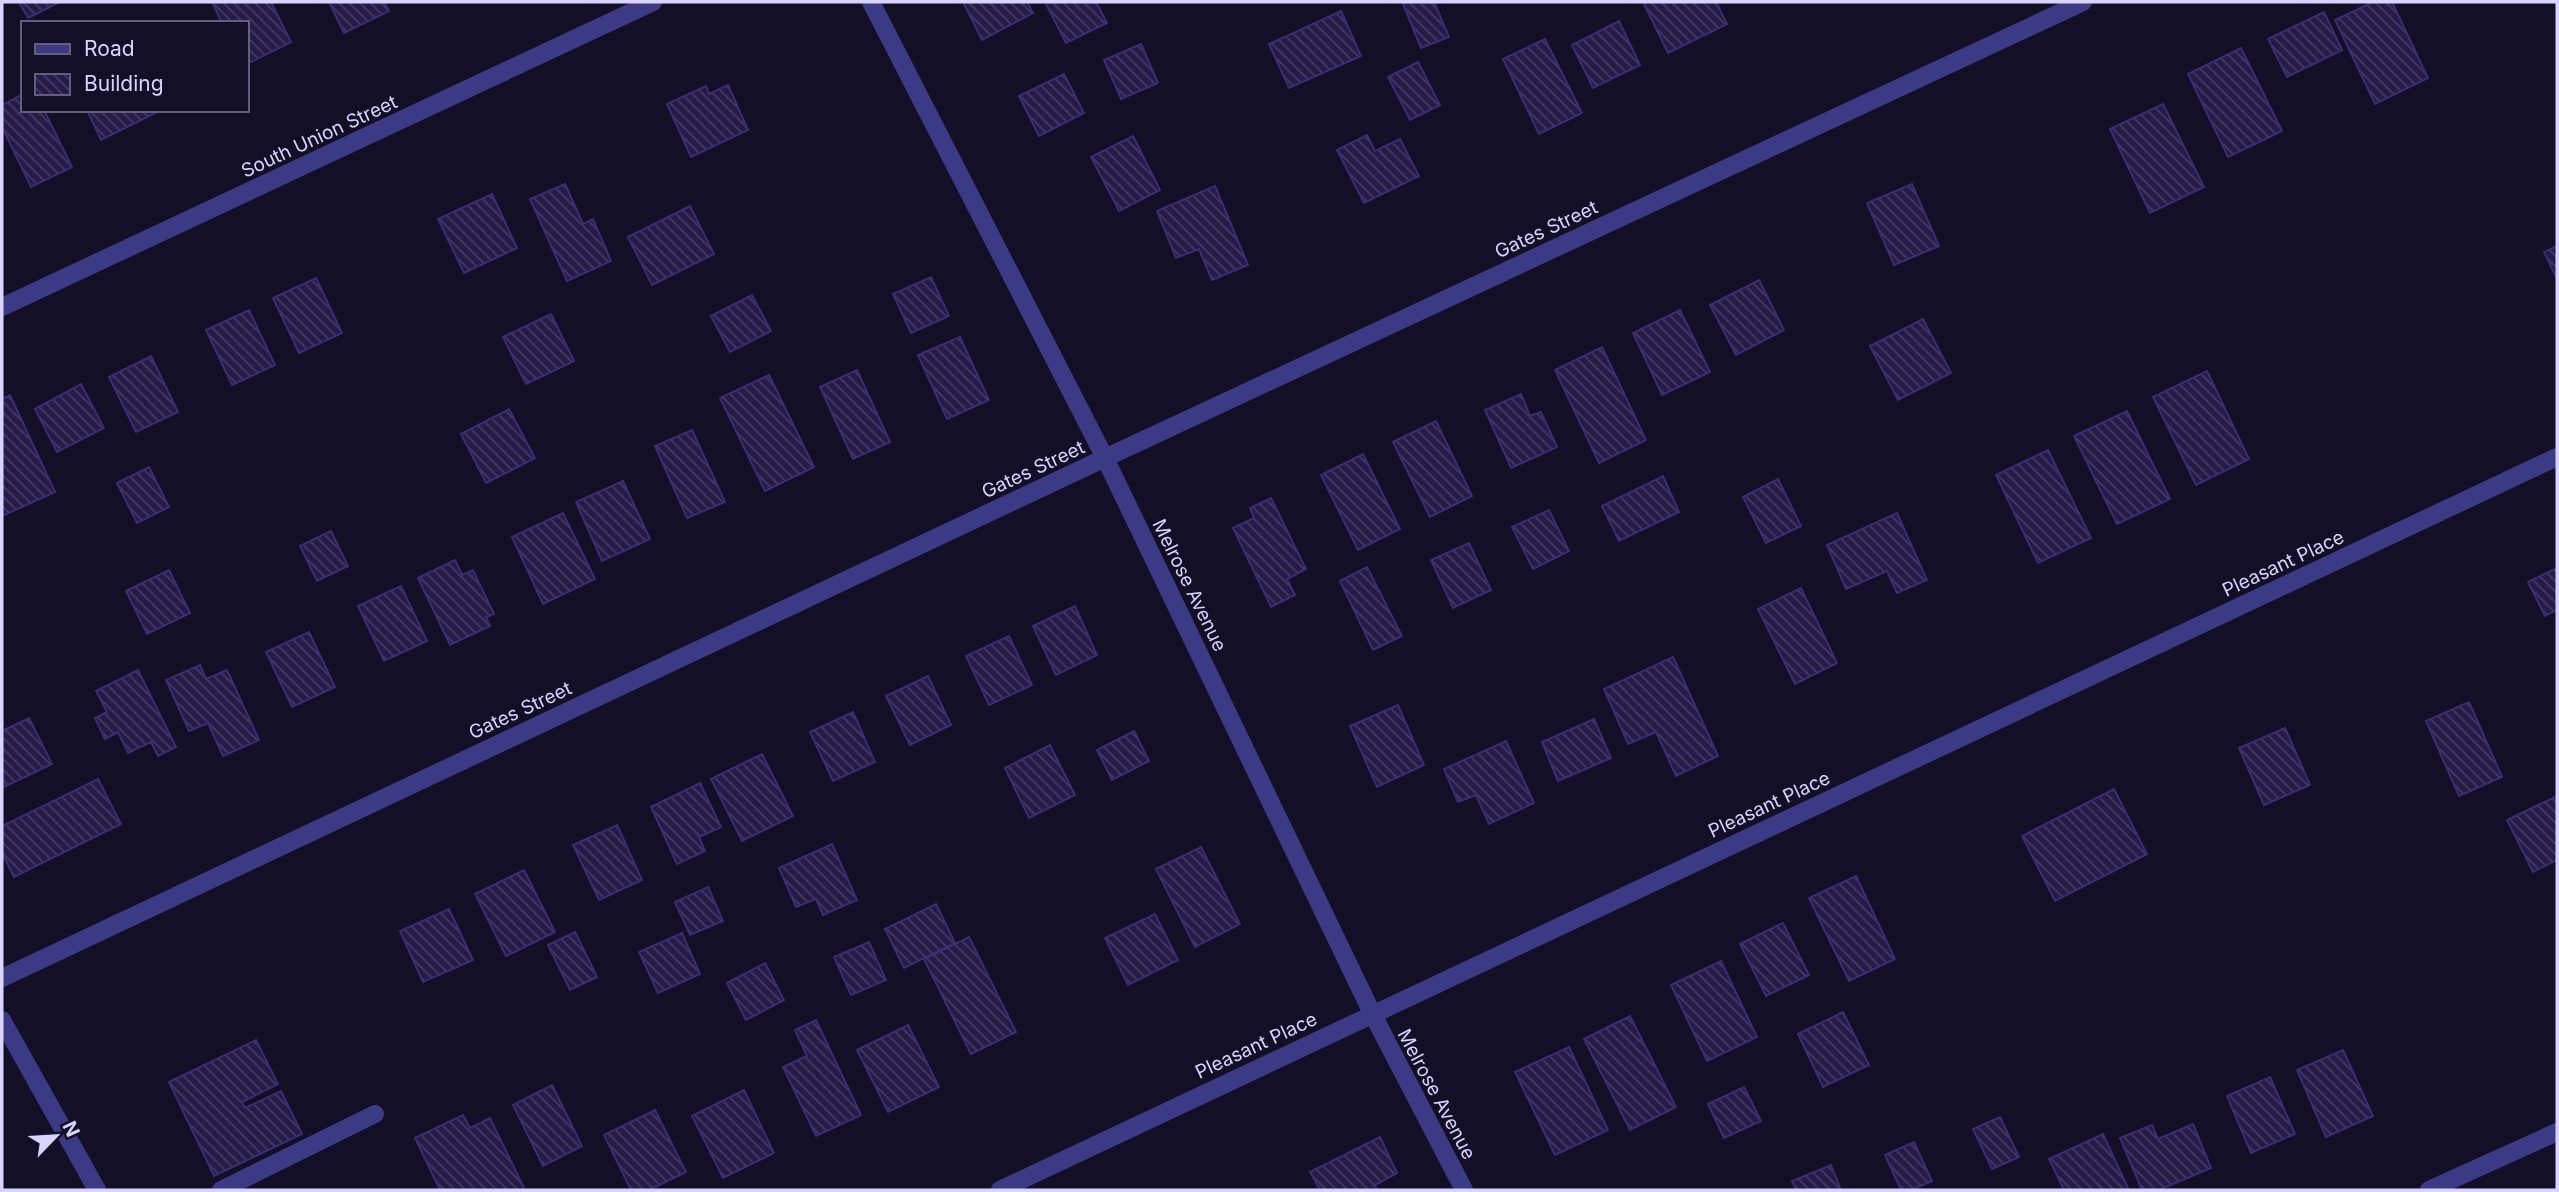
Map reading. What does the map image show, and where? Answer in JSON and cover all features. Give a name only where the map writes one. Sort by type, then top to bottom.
[{"type":"street","name":"South Union Street","points":[[2,307],[653,2]]},
{"type":"street","name":"Melrose Avenue","points":[[871,2],[1105,458],[1372,1013],[1464,1190]]},
{"type":"street","name":"Gates Street","points":[[2,978],[1105,458],[2084,2]]},
{"type":"street","name":"Pleasant Place","points":[[1000,1190],[2557,457]]},
{"type":"street","points":[[2,1020],[97,1190]]},
{"type":"street","points":[[221,1190],[375,1114]]},
{"type":"street","points":[[2429,1190],[2557,1132]]},
{"type":"building","points":[[19,2],[60,2],[28,18]]},
{"type":"building","points":[[212,2],[271,2],[291,42],[248,64],[248,21],[221,21]]},
{"type":"building","points":[[329,2],[384,2],[389,11],[344,33]]},
{"type":"building","points":[[963,2],[1027,2],[1033,13],[982,40]]},
{"type":"building","points":[[1045,2],[1096,2],[1107,23],[1066,43]]},
{"type":"building","points":[[1434,2],[1449,37],[1421,48],[1403,4]]},
{"type":"building","points":[[1643,2],[1716,2],[1727,24],[1668,53]]},
{"type":"building","points":[[2373,2],[2392,2],[2428,78],[2375,104],[2335,20]]},
{"type":"building","points":[[1341,11],[1361,56],[1289,88],[1269,44]]},
{"type":"building","points":[[2324,12],[2342,50],[2287,77],[2268,39]]},
{"type":"building","points":[[1619,21],[1640,65],[1593,88],[1572,45]]},
{"type":"building","points":[[1545,39],[1582,113],[1539,134],[1503,59]]},
{"type":"building","points":[[1141,44],[1158,83],[1121,99],[1104,60]]},
{"type":"building","points":[[2241,48],[2282,131],[2228,157],[2188,74]]},
{"type":"building","points":[[1418,62],[1440,105],[1410,120],[1388,77]]},
{"type":"building","points":[[1064,74],[1084,113],[1039,136],[1019,96]]},
{"type":"building","points":[[728,85],[748,130],[691,157],[667,104],[706,86],[709,94]]},
{"type":"building","points":[[21,95],[21,112],[45,112],[72,167],[31,187],[2,127],[2,105]]},
{"type":"building","points":[[2163,104],[2204,187],[2150,213],[2110,129]]},
{"type":"building","points":[[88,112],[157,112],[101,140]]},
{"type":"building","points":[[1367,135],[1375,151],[1400,139],[1419,176],[1364,203],[1337,150]]},
{"type":"building","points":[[1133,136],[1160,190],[1119,211],[1091,157]]},
{"type":"building","points":[[565,184],[583,224],[593,219],[611,261],[567,281],[530,199]]},
{"type":"building","points":[[1912,184],[1939,246],[1894,265],[1867,203]]},
{"type":"building","points":[[1215,186],[1248,265],[1212,280],[1199,249],[1176,258],[1157,211]]},
{"type":"building","points":[[492,194],[517,248],[464,273],[438,219]]},
{"type":"building","points":[[690,206],[714,254],[652,285],[628,237]]},
{"type":"building","points":[[2557,246],[2557,279],[2544,252]]},
{"type":"building","points":[[931,277],[949,316],[911,333],[893,294]]},
{"type":"building","points":[[316,278],[342,333],[299,353],[273,298]]},
{"type":"building","points":[[1759,280],[1784,330],[1736,355],[1710,305]]},
{"type":"building","points":[[752,295],[771,331],[730,352],[711,316]]},
{"type":"building","points":[[249,310],[275,365],[232,385],[206,330]]},
{"type":"building","points":[[1680,310],[1710,372],[1662,395],[1633,333]]},
{"type":"building","points":[[551,314],[574,361],[526,384],[503,337]]},
{"type":"building","points":[[1923,319],[1951,373],[1898,400],[1870,346]]},
{"type":"building","points":[[960,337],[989,400],[947,419],[918,355]]},
{"type":"building","points":[[1602,347],[1646,440],[1599,463],[1555,370]]},
{"type":"building","points":[[151,356],[178,412],[136,432],[109,377]]},
{"type":"building","points":[[857,370],[890,442],[853,459],[820,387]]},
{"type":"building","points":[[2207,371],[2249,459],[2196,485],[2153,397]]},
{"type":"building","points":[[769,375],[814,467],[765,491],[720,398]]},
{"type":"building","points":[[81,384],[104,428],[57,452],[35,409]]},
{"type":"building","points":[[1521,394],[1530,416],[1541,412],[1557,447],[1511,468],[1485,410]]},
{"type":"building","points":[[10,395],[55,492],[2,516],[2,399]]},
{"type":"building","points":[[509,409],[535,458],[486,483],[461,434]]},
{"type":"building","points":[[2127,411],[2170,499],[2117,524],[2074,436]]},
{"type":"building","points":[[1436,421],[1472,496],[1430,517],[1393,442]]},
{"type":"building","points":[[692,430],[725,502],[687,518],[655,446]]},
{"type":"building","points":[[2048,450],[2091,538],[2038,563],[1996,475]]},
{"type":"building","points":[[1363,454],[1400,529],[1358,550],[1321,475]]},
{"type":"building","points":[[149,467],[169,507],[137,523],[117,483]]},
{"type":"building","points":[[1663,476],[1679,512],[1619,541],[1602,506]]},
{"type":"building","points":[[1778,479],[1801,526],[1766,543],[1743,497]]},
{"type":"building","points":[[623,481],[650,539],[602,561],[576,502]]},
{"type":"building","points":[[1271,498],[1306,569],[1287,579],[1295,595],[1271,607],[1233,528],[1254,518],[1250,508]]},
{"type":"building","points":[[1549,510],[1569,551],[1533,569],[1512,527]]},
{"type":"building","points":[[563,513],[595,579],[543,604],[512,537]]},
{"type":"building","points":[[1897,513],[1927,580],[1897,593],[1887,571],[1846,589],[1827,545]]},
{"type":"building","points":[[331,531],[348,566],[317,581],[300,546]]},
{"type":"building","points":[[1469,543],[1491,590],[1453,608],[1431,560]]},
{"type":"building","points":[[455,560],[462,575],[473,570],[494,614],[486,617],[490,626],[450,645],[418,578]]},
{"type":"building","points":[[1367,567],[1402,636],[1373,650],[1340,581]]},
{"type":"building","points":[[2557,568],[2557,610],[2545,616],[2528,582]]},
{"type":"building","points":[[169,570],[190,613],[147,634],[126,591]]},
{"type":"building","points":[[401,586],[427,641],[384,661],[358,606]]},
{"type":"building","points":[[1801,588],[1837,663],[1795,684],[1758,609]]},
{"type":"building","points":[[1075,606],[1097,655],[1056,675],[1033,626]]},
{"type":"building","points":[[309,632],[335,687],[292,707],[266,652]]},
{"type":"building","points":[[1009,636],[1032,685],[989,705],[966,656]]},
{"type":"building","points":[[1673,657],[1718,756],[1676,776],[1656,732],[1628,744],[1604,689]]},
{"type":"building","points":[[200,665],[206,679],[227,670],[259,740],[223,756],[208,723],[189,731],[166,680]]},
{"type":"building","points":[[138,670],[176,747],[158,756],[151,742],[128,753],[118,732],[105,739],[95,718],[107,712],[96,691]]},
{"type":"building","points":[[928,676],[951,725],[910,745],[886,696]]},
{"type":"building","points":[[2469,702],[2502,777],[2459,796],[2426,721]]},
{"type":"building","points":[[1398,705],[1424,765],[1377,787],[1350,726]]},
{"type":"building","points":[[853,712],[875,762],[833,781],[810,732]]},
{"type":"building","points":[[29,718],[52,764],[2,788],[2,731]]},
{"type":"building","points":[[1594,719],[1611,758],[1558,781],[1542,742]]},
{"type":"building","points":[[2285,728],[2310,785],[2264,805],[2239,748]]},
{"type":"building","points":[[1134,731],[1149,761],[1112,780],[1097,750]]},
{"type":"building","points":[[1506,741],[1534,803],[1489,824],[1476,795],[1458,802],[1444,769]]},
{"type":"building","points":[[1050,745],[1075,795],[1029,818],[1005,768]]},
{"type":"building","points":[[762,754],[793,816],[742,841],[711,779]]},
{"type":"building","points":[[98,779],[121,824],[14,877],[2,853],[2,826]]},
{"type":"building","points":[[700,783],[721,827],[699,837],[705,851],[677,864],[651,807]]},
{"type":"building","points":[[2114,789],[2147,854],[2055,901],[2022,836]]},
{"type":"building","points":[[2557,796],[2557,860],[2533,872],[2507,820]]},
{"type":"building","points":[[617,825],[642,880],[599,900],[573,845]]},
{"type":"building","points":[[832,844],[857,900],[823,915],[816,899],[796,907],[779,868]]},
{"type":"building","points":[[1201,847],[1240,924],[1195,947],[1156,869]]},
{"type":"building","points":[[524,870],[555,932],[506,956],[475,894]]},
{"type":"building","points":[[1856,876],[1895,959],[1849,981],[1809,898]]},
{"type":"building","points":[[708,887],[723,921],[690,935],[675,902]]},
{"type":"building","points":[[936,904],[955,943],[904,968],[885,929]]},
{"type":"building","points":[[449,909],[473,960],[423,982],[400,931]]},
{"type":"building","points":[[1155,914],[1178,960],[1128,985],[1105,938]]},
{"type":"building","points":[[1783,923],[1809,975],[1766,996],[1740,944]]},
{"type":"building","points":[[575,932],[597,977],[570,990],[548,945]]},
{"type":"building","points":[[682,933],[700,974],[658,993],[639,952]]},
{"type":"building","points":[[969,937],[1016,1032],[971,1054],[924,959]]},
{"type":"building","points":[[869,942],[886,980],[851,995],[834,957]]},
{"type":"building","points":[[1721,961],[1757,1037],[1707,1061],[1671,985]]},
{"type":"building","points":[[765,963],[784,1000],[746,1020],[727,983]]},
{"type":"building","points":[[1843,1012],[1869,1065],[1823,1087],[1798,1034]]},
{"type":"building","points":[[1630,1016],[1676,1107],[1630,1130],[1584,1039]]},
{"type":"building","points":[[816,1020],[861,1115],[816,1136],[783,1067],[807,1056],[795,1030]]},
{"type":"building","points":[[908,1025],[939,1087],[888,1112],[857,1050]]},
{"type":"building","points":[[256,1040],[278,1084],[242,1102],[245,1108],[281,1091],[302,1134],[214,1176],[169,1082]]},
{"type":"building","points":[[1569,1047],[1608,1130],[1555,1155],[1515,1072]]},
{"type":"building","points":[[2343,1050],[2373,1116],[2326,1137],[2297,1070]]},
{"type":"building","points":[[2270,1077],[2295,1134],[2251,1153],[2227,1096]]},
{"type":"building","points":[[552,1085],[582,1146],[543,1166],[513,1105]]},
{"type":"building","points":[[1744,1087],[1761,1121],[1724,1138],[1708,1104]]},
{"type":"building","points":[[744,1090],[774,1153],[723,1178],[692,1116]]},
{"type":"building","points":[[655,1110],[686,1172],[649,1190],[631,1190],[604,1135]]},
{"type":"building","points":[[463,1115],[470,1128],[490,1118],[525,1190],[440,1190],[415,1138]]},
{"type":"building","points":[[2000,1117],[2019,1157],[1992,1169],[1973,1129]]},
{"type":"building","points":[[2193,1124],[2211,1168],[2159,1190],[2142,1190],[2120,1138],[2152,1125],[2158,1139]]},
{"type":"building","points":[[2103,1134],[2128,1188],[2064,1190],[2049,1159]]},
{"type":"building","points":[[1380,1137],[1397,1173],[1375,1185],[1377,1190],[1320,1190],[1310,1172]]},
{"type":"building","points":[[1914,1142],[1932,1181],[1911,1190],[1901,1190],[1885,1155]]},
{"type":"building","points":[[1831,1165],[1841,1190],[1796,1190],[1792,1181]]}]
